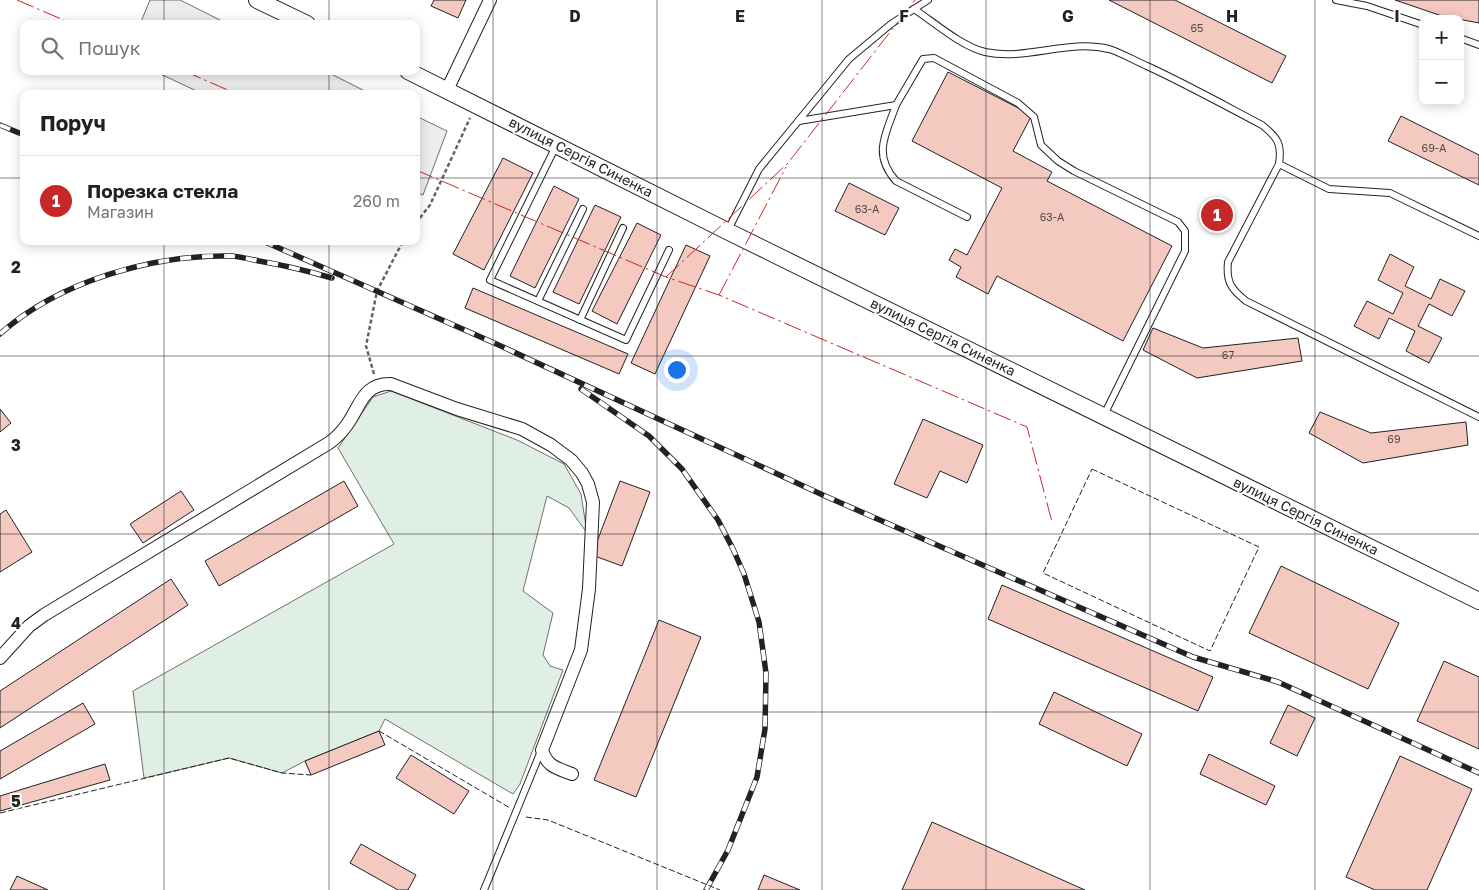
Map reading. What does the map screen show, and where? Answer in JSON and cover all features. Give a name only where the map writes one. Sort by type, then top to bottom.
[{"type":"street","points":[[257,0],[299,20]]},
{"type":"street","points":[[447,90],[490,0]]},
{"type":"street","name":"вулиця Сергія Синенка","points":[[416,75],[727,231],[1479,601]]},
{"type":"street","points":[[0,658],[29,626],[44,615],[329,443],[347,425],[369,390],[377,385],[391,384],[458,409],[522,429],[551,445],[571,460],[588,484],[593,502],[589,589],[581,650],[542,750],[544,759],[549,764],[572,774]]},
{"type":"lane","points":[[727,231],[759,169],[849,59],[891,24],[928,0]]},
{"type":"lane","points":[[1336,0],[1367,6],[1419,24]]},
{"type":"lane","points":[[914,9],[963,42],[984,52],[1003,54],[1079,46],[1111,50],[1162,73],[1262,125],[1279,142],[1279,164],[1228,262],[1227,274],[1230,284],[1246,301],[1479,417]]},
{"type":"lane","points":[[1464,39],[1479,45]]},
{"type":"lane","points":[[968,217],[896,181],[888,172],[883,160],[882,148],[896,105],[923,59],[928,57],[941,60],[1018,103],[1031,113],[1034,117],[1041,145],[1058,161],[1074,171],[1178,222],[1185,231],[1185,251],[1103,416]]},
{"type":"lane","points":[[799,121],[896,105]]},
{"type":"lane","points":[[556,145],[490,280],[626,340],[668,250]]},
{"type":"lane","points":[[1279,164],[1329,189],[1390,193],[1479,236]]},
{"type":"lane","points":[[538,301],[583,210]]},
{"type":"lane","points":[[580,320],[623,228]]},
{"type":"lane","points":[[484,890],[542,750]]},
{"type":"path","points":[[420,218],[430,205],[476,104]]},
{"type":"path","points":[[377,385],[366,346],[377,291],[401,245]]},
{"type":"green space","points":[[391,391],[517,440],[564,464],[581,494],[587,533],[569,508],[547,496],[523,591],[553,613],[543,655],[550,666],[563,670],[520,784],[513,794],[385,719],[379,731],[305,761],[282,773],[229,758],[144,778],[133,691],[394,544],[338,448],[373,397]]},
{"type":"shaded area","points":[[150,0],[180,0],[220,20],[142,20]]},
{"type":"shaded area","points":[[163,75],[333,75],[363,90],[194,90]]},
{"type":"shaded area","points":[[420,118],[447,131],[423,195],[420,194]]},
{"type":"building","points":[[434,0],[466,0],[458,18],[431,6]]},
{"type":"building","points":[[1109,0],[1175,0],[1286,56],[1272,83]]},
{"type":"building","points":[[1395,0],[1479,0],[1479,23],[1464,20],[1464,15],[1439,15]]},
{"type":"building","points":[[948,72],[1032,115],[1013,151],[1052,172],[1047,181],[1172,246],[1123,341],[997,276],[988,294],[956,277],[961,267],[949,260],[955,249],[967,255],[1002,188],[912,141]]},
{"type":"building","points":[[1401,116],[1479,155],[1479,185],[1388,141]]},
{"type":"building","points":[[503,158],[533,173],[484,270],[453,254]]},
{"type":"building","points":[[849,183],[899,208],[885,235],[835,211]]},
{"type":"building","points":[[554,186],[579,199],[535,288],[510,276]]},
{"type":"building","points":[[595,205],[621,217],[579,304],[553,292]]},
{"type":"building","points":[[637,223],[661,235],[617,324],[592,311]]},
{"type":"building","points":[[686,245],[710,256],[655,374],[631,363]]},
{"type":"building","points":[[1390,254],[1414,267],[1405,286],[1431,299],[1440,279],[1465,291],[1452,316],[1429,304],[1418,326],[1442,338],[1429,363],[1406,351],[1415,331],[1389,318],[1379,339],[1354,326],[1367,301],[1393,314],[1403,293],[1378,280]]},
{"type":"building","points":[[473,288],[628,354],[619,374],[465,308]]},
{"type":"building","points":[[1153,328],[1203,348],[1298,338],[1302,361],[1197,378],[1143,350]]},
{"type":"building","points":[[0,409],[11,423],[0,432]]},
{"type":"building","points":[[1320,412],[1371,433],[1466,422],[1468,445],[1363,463],[1309,433]]},
{"type":"building","points":[[923,419],[983,445],[967,483],[940,471],[927,498],[894,484]]},
{"type":"building","points":[[344,481],[358,506],[219,586],[205,561]]},
{"type":"building","points":[[620,481],[650,492],[622,566],[592,555]]},
{"type":"building","points":[[181,491],[194,510],[143,543],[130,524]]},
{"type":"building","points":[[6,510],[32,552],[0,572],[0,514]]},
{"type":"building","points":[[1281,566],[1399,623],[1368,689],[1249,633]]},
{"type":"building","points":[[171,579],[188,605],[0,728],[0,691]]},
{"type":"building","points":[[1002,585],[1213,677],[1198,711],[988,619]]},
{"type":"building","points":[[659,620],[701,637],[636,797],[594,780]]},
{"type":"building","points":[[1444,661],[1479,677],[1479,749],[1417,721]]},
{"type":"building","points":[[1054,692],[1142,734],[1127,766],[1039,724]]},
{"type":"building","points":[[83,703],[95,724],[0,779],[0,751]]},
{"type":"building","points":[[1288,705],[1315,718],[1297,756],[1270,743]]},
{"type":"building","points":[[379,731],[385,745],[311,775],[305,761]]},
{"type":"building","points":[[1209,754],[1275,786],[1266,805],[1200,774]]},
{"type":"building","points":[[411,755],[469,791],[454,814],[396,778]]},
{"type":"building","points":[[1400,756],[1472,789],[1427,890],[1375,890],[1346,877]]},
{"type":"building","points":[[105,764],[110,780],[0,811],[0,796]]},
{"type":"building","points":[[932,822],[1085,890],[902,890]]},
{"type":"building","points":[[361,844],[416,875],[408,890],[398,890],[350,863]]},
{"type":"building","points":[[764,875],[800,890],[758,890]]},
{"type":"building","points":[[17,876],[48,890],[10,890]]},
{"type":"railway","points":[[0,125],[20,133]]},
{"type":"railway","points":[[272,245],[492,342],[825,496],[1193,657],[1278,682],[1479,773]]},
{"type":"railway","points":[[0,334],[24,315],[50,299],[79,286],[109,274],[171,260],[232,256],[286,266],[332,278]]},
{"type":"railway","points":[[581,389],[649,436],[682,469],[718,520],[733,549],[744,574],[759,622],[766,673],[765,729],[757,777],[728,850],[706,890]]},
{"type":"fence","points":[[1092,469],[1259,547],[1210,651],[1043,573],[1092,469]]},
{"type":"fence","points":[[379,731],[510,808]]},
{"type":"fence","points":[[0,813],[229,758],[282,773],[311,775]]},
{"type":"fence","points":[[526,817],[548,820],[720,890]]},
{"type":"power","points":[[17,0],[64,20]]},
{"type":"power","points":[[666,277],[788,163],[915,0]]},
{"type":"power","points":[[193,75],[228,90]]},
{"type":"power","points":[[719,295],[786,167]]},
{"type":"power","points":[[420,172],[666,277],[719,295],[1027,427],[1052,522]]},
{"type":"place","name":"Порезка стекла","points":[[1217,215]]}]
